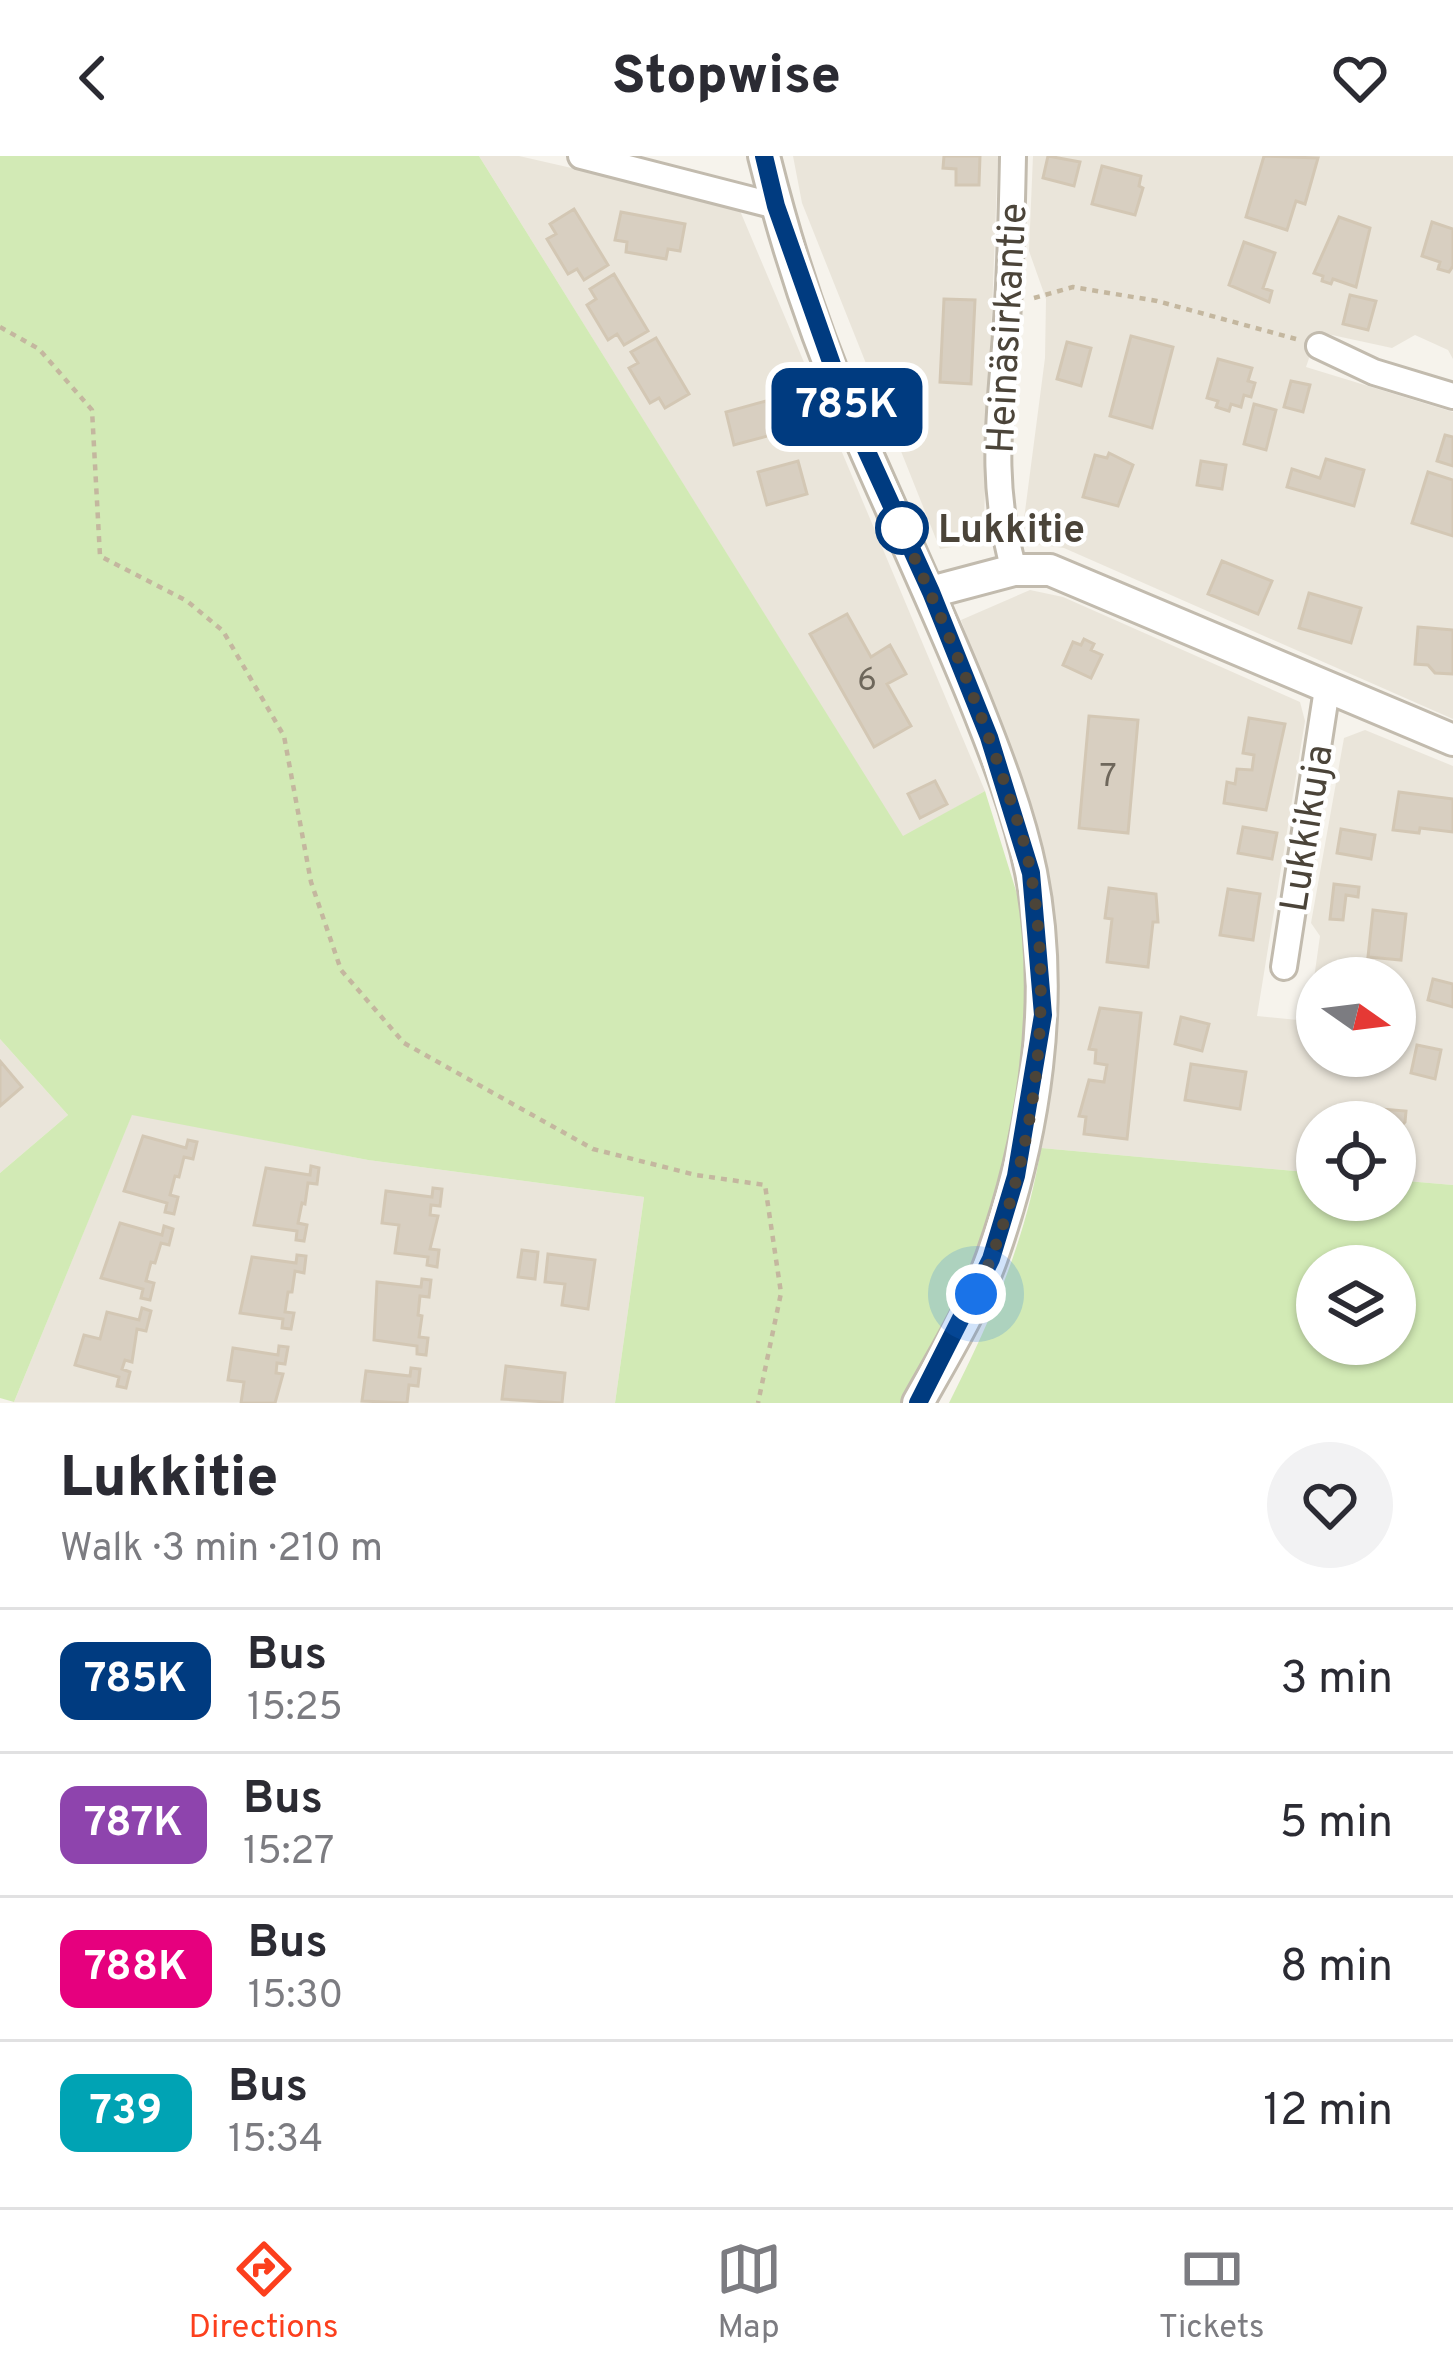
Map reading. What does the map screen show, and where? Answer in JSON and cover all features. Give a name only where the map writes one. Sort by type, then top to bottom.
[{"type":"street","points":[[581,156],[776,206]]},
{"type":"street","points":[[764,156],[776,206],[848,410],[931,592],[989,737],[1031,873],[1043,1015],[1016,1176],[991,1259],[918,1403]]},
{"type":"street","name":"Heinäsirkantie","points":[[1013,156],[1008,306],[996,450],[1001,521],[1014,570]]},
{"type":"street","points":[[1319,346],[1374,373],[1453,396]]},
{"type":"street","points":[[931,592],[1014,570],[1050,570],[1453,740]]},
{"type":"street","name":"Lukkikuja","points":[[1283,967],[1327,689]]},
{"type":"path","points":[[1008,306],[1073,286],[1157,301],[1319,346]]},
{"type":"path","points":[[0,327],[39,349],[92,410],[100,556],[187,601],[223,631],[284,736],[311,881],[341,970],[404,1043],[592,1149],[696,1175],[765,1185],[781,1293],[758,1403]]},
{"type":"shaded area","points":[[479,156],[519,156],[738,206],[985,791],[903,837]]},
{"type":"shaded area","points":[[793,156],[998,156],[983,542],[940,549],[802,203]]},
{"type":"shaded area","points":[[1033,156],[1453,156],[1453,359],[1448,350],[1415,335],[1392,348],[1318,332],[1306,367],[1453,412],[1453,719],[1064,548],[1021,542],[1045,358],[1046,299],[1029,251]]},
{"type":"shaded area","points":[[1030,590],[1063,597],[1300,702],[1305,721],[1257,1016],[1296,1020],[1296,1077],[1416,1077],[1416,957],[1317,957],[1320,936],[1311,923],[1344,738],[1365,730],[1453,766],[1453,1185],[1416,1182],[1416,1101],[1296,1101],[1296,1171],[1041,1148],[1059,1007],[1041,848],[961,620]]},
{"type":"shaded area","points":[[0,1039],[68,1115],[0,1173]]},
{"type":"shaded area","points":[[132,1114],[368,1160],[644,1197],[615,1403],[14,1402]]},
{"type":"green space","points":[[0,156],[479,156],[903,836],[985,791],[1021,907],[1026,1005],[1015,1127],[981,1250],[918,1403],[615,1403],[644,1197],[368,1160],[132,1115],[14,1402],[0,1398],[0,1173],[68,1115],[0,1039]]},
{"type":"green space","points":[[1041,1148],[1296,1171],[1296,1221],[1416,1221],[1416,1182],[1453,1185],[1453,1403],[949,1403],[1005,1279]]},
{"type":"building","points":[[944,156],[980,156],[979,185],[956,185],[956,169],[943,168]]},
{"type":"building","points":[[1048,156],[1080,162],[1074,186],[1043,178]]},
{"type":"building","points":[[1264,156],[1318,158],[1305,204],[1296,201],[1287,230],[1246,217]]},
{"type":"building","points":[[1102,166],[1141,176],[1139,186],[1143,188],[1135,215],[1092,204]]},
{"type":"building","points":[[574,209],[608,265],[584,280],[577,269],[568,274],[547,239],[556,234],[550,224]]},
{"type":"building","points":[[621,212],[685,224],[680,251],[668,249],[666,259],[626,252],[627,242],[615,240]]},
{"type":"building","points":[[1339,217],[1370,228],[1356,287],[1333,279],[1331,284],[1322,281],[1323,276],[1314,273]]},
{"type":"building","points":[[1432,222],[1453,229],[1449,272],[1438,269],[1440,262],[1422,256]]},
{"type":"building","points":[[1244,242],[1275,253],[1263,288],[1272,291],[1269,302],[1229,285]]},
{"type":"building","points":[[614,274],[648,331],[624,345],[617,334],[608,340],[587,305],[596,299],[590,289]]},
{"type":"building","points":[[1350,295],[1376,301],[1368,330],[1343,324]]},
{"type":"building","points":[[944,299],[975,300],[971,384],[940,382]]},
{"type":"building","points":[[1131,336],[1173,347],[1152,428],[1110,416]]},
{"type":"building","points":[[656,338],[689,394],[665,408],[659,398],[650,403],[629,368],[638,363],[631,352]]},
{"type":"building","points":[[1067,342],[1091,348],[1081,386],[1057,379]]},
{"type":"building","points":[[1218,359],[1252,368],[1248,381],[1255,383],[1241,407],[1231,404],[1229,411],[1207,398]]},
{"type":"building","points":[[902,372],[902,406],[885,407],[884,373]]},
{"type":"building","points":[[1291,381],[1310,385],[1303,412],[1284,407]]},
{"type":"building","points":[[766,401],[775,434],[734,445],[726,412]]},
{"type":"building","points":[[1254,404],[1276,410],[1266,450],[1244,444]]},
{"type":"building","points":[[1445,435],[1453,437],[1453,466],[1437,461]]},
{"type":"building","points":[[1109,453],[1133,465],[1118,506],[1083,497],[1095,455],[1107,458]]},
{"type":"building","points":[[1326,459],[1364,470],[1354,506],[1287,487],[1292,469],[1320,478]]},
{"type":"building","points":[[798,461],[807,494],[767,505],[758,472]]},
{"type":"building","points":[[1201,461],[1226,465],[1222,489],[1197,485]]},
{"type":"building","points":[[1428,472],[1453,480],[1453,536],[1412,523]]},
{"type":"building","points":[[1222,561],[1272,581],[1258,614],[1208,594]]},
{"type":"building","points":[[1309,593],[1361,608],[1351,643],[1299,628]]},
{"type":"building","points":[[847,614],[871,657],[890,645],[906,674],[887,684],[911,726],[874,747],[810,634]]},
{"type":"building","points":[[1418,627],[1453,630],[1453,674],[1435,673],[1428,665],[1415,664]]},
{"type":"building","points":[[1084,639],[1102,655],[1091,678],[1063,665],[1073,642],[1081,645]]},
{"type":"building","points":[[1089,716],[1138,720],[1128,833],[1079,828]]},
{"type":"building","points":[[1249,718],[1285,724],[1266,810],[1224,803],[1227,782],[1235,784],[1237,769],[1252,770],[1254,755],[1243,753]]},
{"type":"building","points":[[935,781],[947,804],[920,818],[908,794]]},
{"type":"building","points":[[1399,792],[1453,799],[1453,832],[1393,830]]},
{"type":"building","points":[[1243,827],[1277,833],[1272,859],[1238,853]]},
{"type":"building","points":[[1341,829],[1375,835],[1371,859],[1337,853]]},
{"type":"building","points":[[1334,884],[1359,887],[1358,897],[1346,895],[1343,920],[1330,919]]},
{"type":"building","points":[[1109,888],[1156,894],[1158,922],[1153,922],[1148,967],[1107,962],[1112,919],[1105,918]]},
{"type":"building","points":[[1228,889],[1260,894],[1253,940],[1220,935]]},
{"type":"building","points":[[1373,910],[1406,914],[1401,957],[1368,957]]},
{"type":"building","points":[[1433,979],[1453,984],[1453,1007],[1428,1000]]},
{"type":"building","points":[[1100,1008],[1141,1013],[1127,1139],[1084,1134],[1086,1117],[1079,1116],[1089,1080],[1104,1082],[1107,1065],[1095,1063],[1096,1050],[1089,1049]]},
{"type":"building","points":[[1181,1017],[1209,1024],[1202,1051],[1175,1044]]},
{"type":"building","points":[[1417,1045],[1441,1050],[1435,1079],[1416,1074]]},
{"type":"building","points":[[0,1061],[22,1087],[0,1106]]},
{"type":"building","points":[[1191,1064],[1246,1072],[1240,1109],[1185,1100]]},
{"type":"building","points":[[143,1136],[186,1148],[188,1140],[197,1142],[193,1159],[184,1157],[179,1177],[175,1176],[170,1195],[178,1197],[174,1214],[165,1212],[167,1203],[124,1191]]},
{"type":"building","points":[[311,1166],[319,1168],[317,1184],[308,1183],[302,1203],[298,1223],[307,1225],[304,1241],[296,1240],[297,1231],[254,1225],[266,1168],[310,1175]]},
{"type":"building","points":[[433,1188],[442,1189],[440,1206],[431,1205],[430,1215],[438,1216],[430,1249],[439,1250],[437,1267],[427,1265],[428,1257],[395,1253],[399,1225],[382,1223],[386,1191],[432,1197]]},
{"type":"building","points":[[120,1223],[162,1235],[164,1226],[173,1229],[169,1245],[161,1243],[155,1263],[151,1262],[146,1281],[154,1283],[150,1300],[141,1298],[143,1289],[101,1278]]},
{"type":"building","points":[[522,1250],[538,1252],[535,1279],[518,1277]]},
{"type":"building","points":[[548,1254],[595,1260],[588,1309],[562,1305],[565,1284],[545,1282]]},
{"type":"building","points":[[297,1255],[306,1256],[304,1273],[295,1271],[292,1292],[288,1292],[285,1312],[294,1313],[291,1329],[282,1328],[283,1319],[240,1313],[252,1257],[296,1263]]},
{"type":"building","points":[[422,1279],[431,1280],[429,1297],[420,1296],[418,1315],[422,1316],[419,1337],[428,1338],[426,1355],[417,1354],[417,1346],[374,1340],[377,1282],[421,1287]]},
{"type":"building","points":[[142,1308],[151,1311],[146,1331],[137,1329],[132,1362],[125,1360],[122,1369],[130,1372],[126,1388],[117,1386],[119,1377],[75,1365],[84,1335],[100,1339],[107,1312],[139,1320]]},
{"type":"building","points":[[279,1346],[288,1347],[285,1364],[277,1363],[276,1373],[283,1374],[275,1403],[241,1403],[244,1382],[228,1380],[233,1348],[278,1355]]},
{"type":"building","points":[[506,1366],[565,1373],[562,1403],[502,1399]]},
{"type":"building","points":[[411,1368],[420,1369],[418,1386],[409,1385],[407,1403],[362,1401],[366,1371],[410,1376]]},
{"type":"bus line","name":"785K","points":[[764,156],[776,206],[848,410],[931,592],[989,737],[1031,873],[1043,1015],[1016,1176],[991,1259],[918,1403]]},
{"type":"place","name":"Lukkitie","points":[[902,528]]},
{"type":"route","points":[[902,528],[899,524],[931,592],[1012,805],[1031,873],[1040,961],[1043,1015],[1016,1176],[976,1294]]}]
